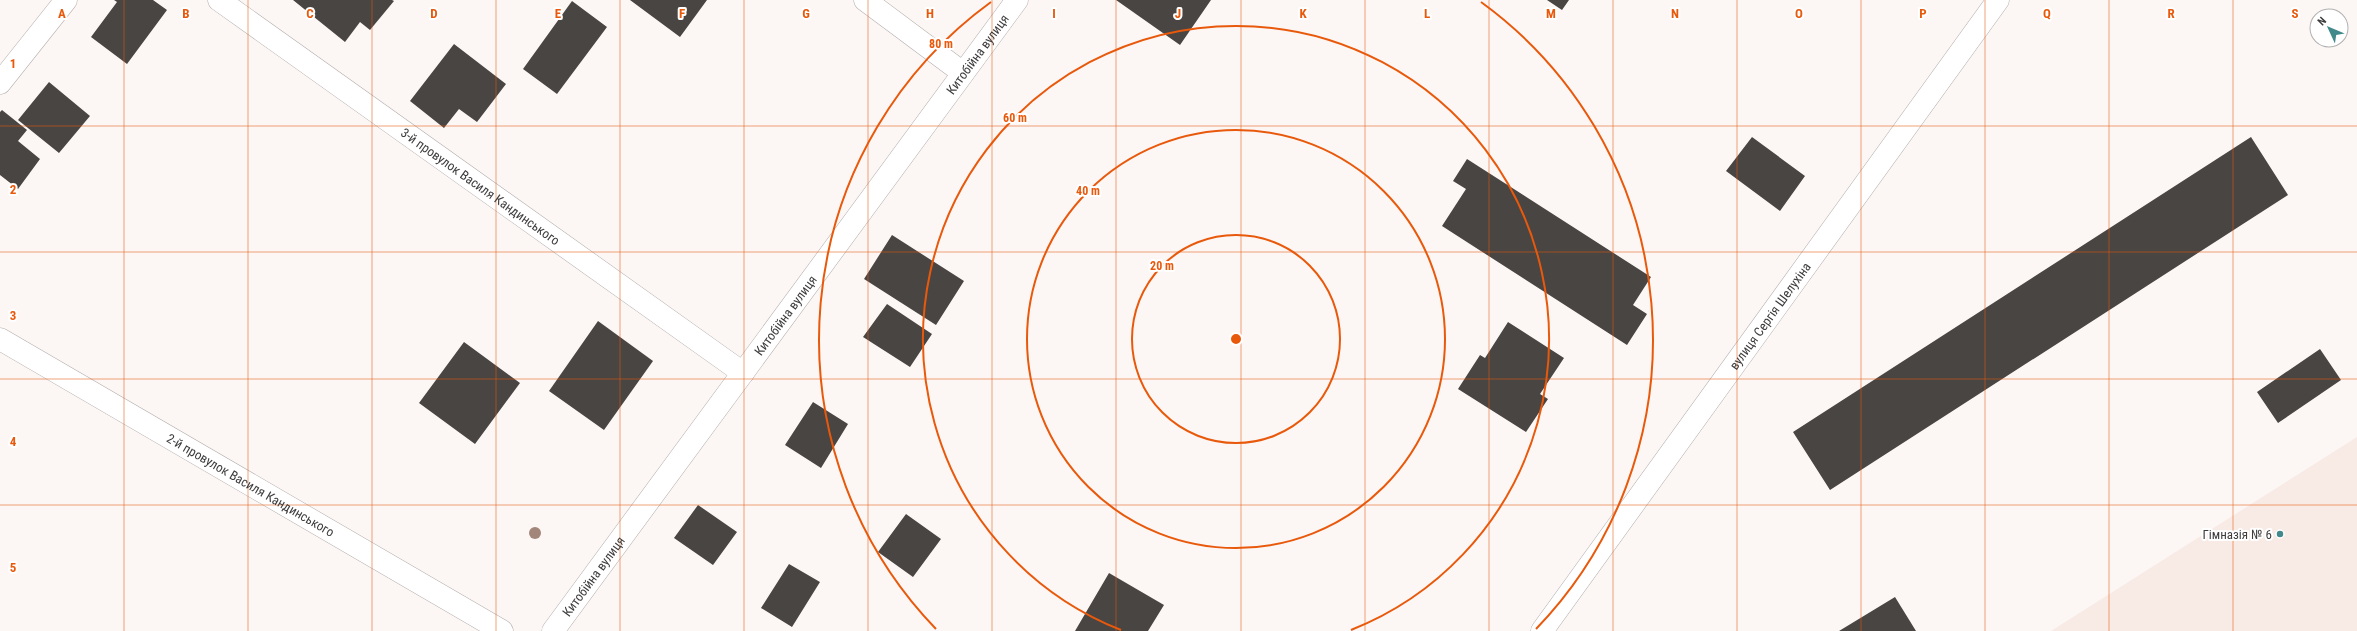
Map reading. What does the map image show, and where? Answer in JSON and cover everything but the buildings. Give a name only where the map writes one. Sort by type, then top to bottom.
[{"type":"street","points":[[0,83],[66,0]]},
{"type":"street","name":"3-й провулок Василя Кандинського","points":[[219,0],[742,372]]},
{"type":"street","points":[[864,0],[963,73]]},
{"type":"street","name":"Китобійна вулиця","points":[[553,631],[742,372],[1018,0]]},
{"type":"street","name":"вулиця Сергія Шелухіна","points":[[1542,631],[1998,0]]},
{"type":"street","name":"2-й провулок Василя Кандинського","points":[[0,339],[502,631]]},
{"type":"shaded area","name":"Гімназія № 6","points":[[2357,437],[2357,631],[2051,631]]},
{"type":"place","name":"Гімназія № 6","points":[[2280,534]]}]
